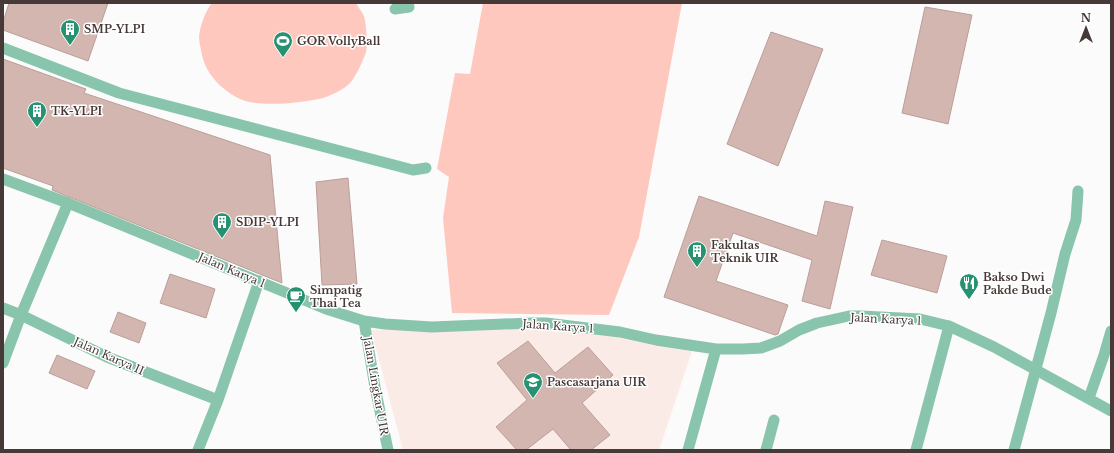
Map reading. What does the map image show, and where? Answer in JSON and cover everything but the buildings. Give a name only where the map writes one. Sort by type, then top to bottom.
[{"type":"street","points":[[395,9],[410,7]]},
{"type":"street","points":[[3,48],[119,93],[413,170],[426,168]]},
{"type":"street","name":"Jalan Karya 1","points":[[3,178],[68,203],[326,309],[364,321],[432,327],[546,323],[620,332],[656,340],[716,349],[743,349],[761,348],[780,341],[799,330],[817,323],[849,316],[920,319],[949,326],[994,347],[1111,411]]},
{"type":"street","points":[[1014,450],[1051,313],[1065,254],[1076,220],[1078,191]]},
{"type":"street","points":[[3,363],[21,315],[68,203]]},
{"type":"street","points":[[198,450],[218,400],[259,281]]},
{"type":"street","name":"Jalan Karya II","points":[[3,308],[21,315],[107,357],[218,400]]},
{"type":"street","name":"Jalan Lingkar UIR","points":[[364,321],[375,387],[388,450]]},
{"type":"street","points":[[916,450],[949,326]]},
{"type":"street","points":[[1089,398],[1111,330]]},
{"type":"street","points":[[688,450],[716,349]]},
{"type":"street","points":[[766,450],[774,420]]},
{"type":"shaded area","name":"GOR VollyBall","points":[[212,3],[356,3],[365,19],[367,49],[355,77],[344,88],[331,95],[319,99],[277,104],[246,101],[238,98],[220,85],[211,75],[204,62],[199,37],[205,15]]},
{"type":"shaded area","points":[[483,3],[682,3],[639,237],[609,315],[452,313],[443,218],[449,177],[437,169],[455,73],[470,74]]},
{"type":"shaded area","name":"Pascasarjana UIR","points":[[546,323],[693,348],[659,450],[403,450],[371,330]]},
{"type":"place","name":"SMP-YLPI","points":[[70,46]]},
{"type":"place","name":"GOR VollyBall","points":[[283,58]]},
{"type":"place","name":"TK-YLPI","points":[[37,128]]},
{"type":"place","name":"SDIP-YLPI","points":[[222,239]]},
{"type":"place","name":"Fakultas Teknik UIR","points":[[697,268]]},
{"type":"place","name":"Bakso Dwi Pakde Bude","points":[[969,300]]},
{"type":"place","name":"Simpatig Thai Tea","points":[[296,313]]},
{"type":"place","name":"Pascasarjana UIR","points":[[533,399]]}]
